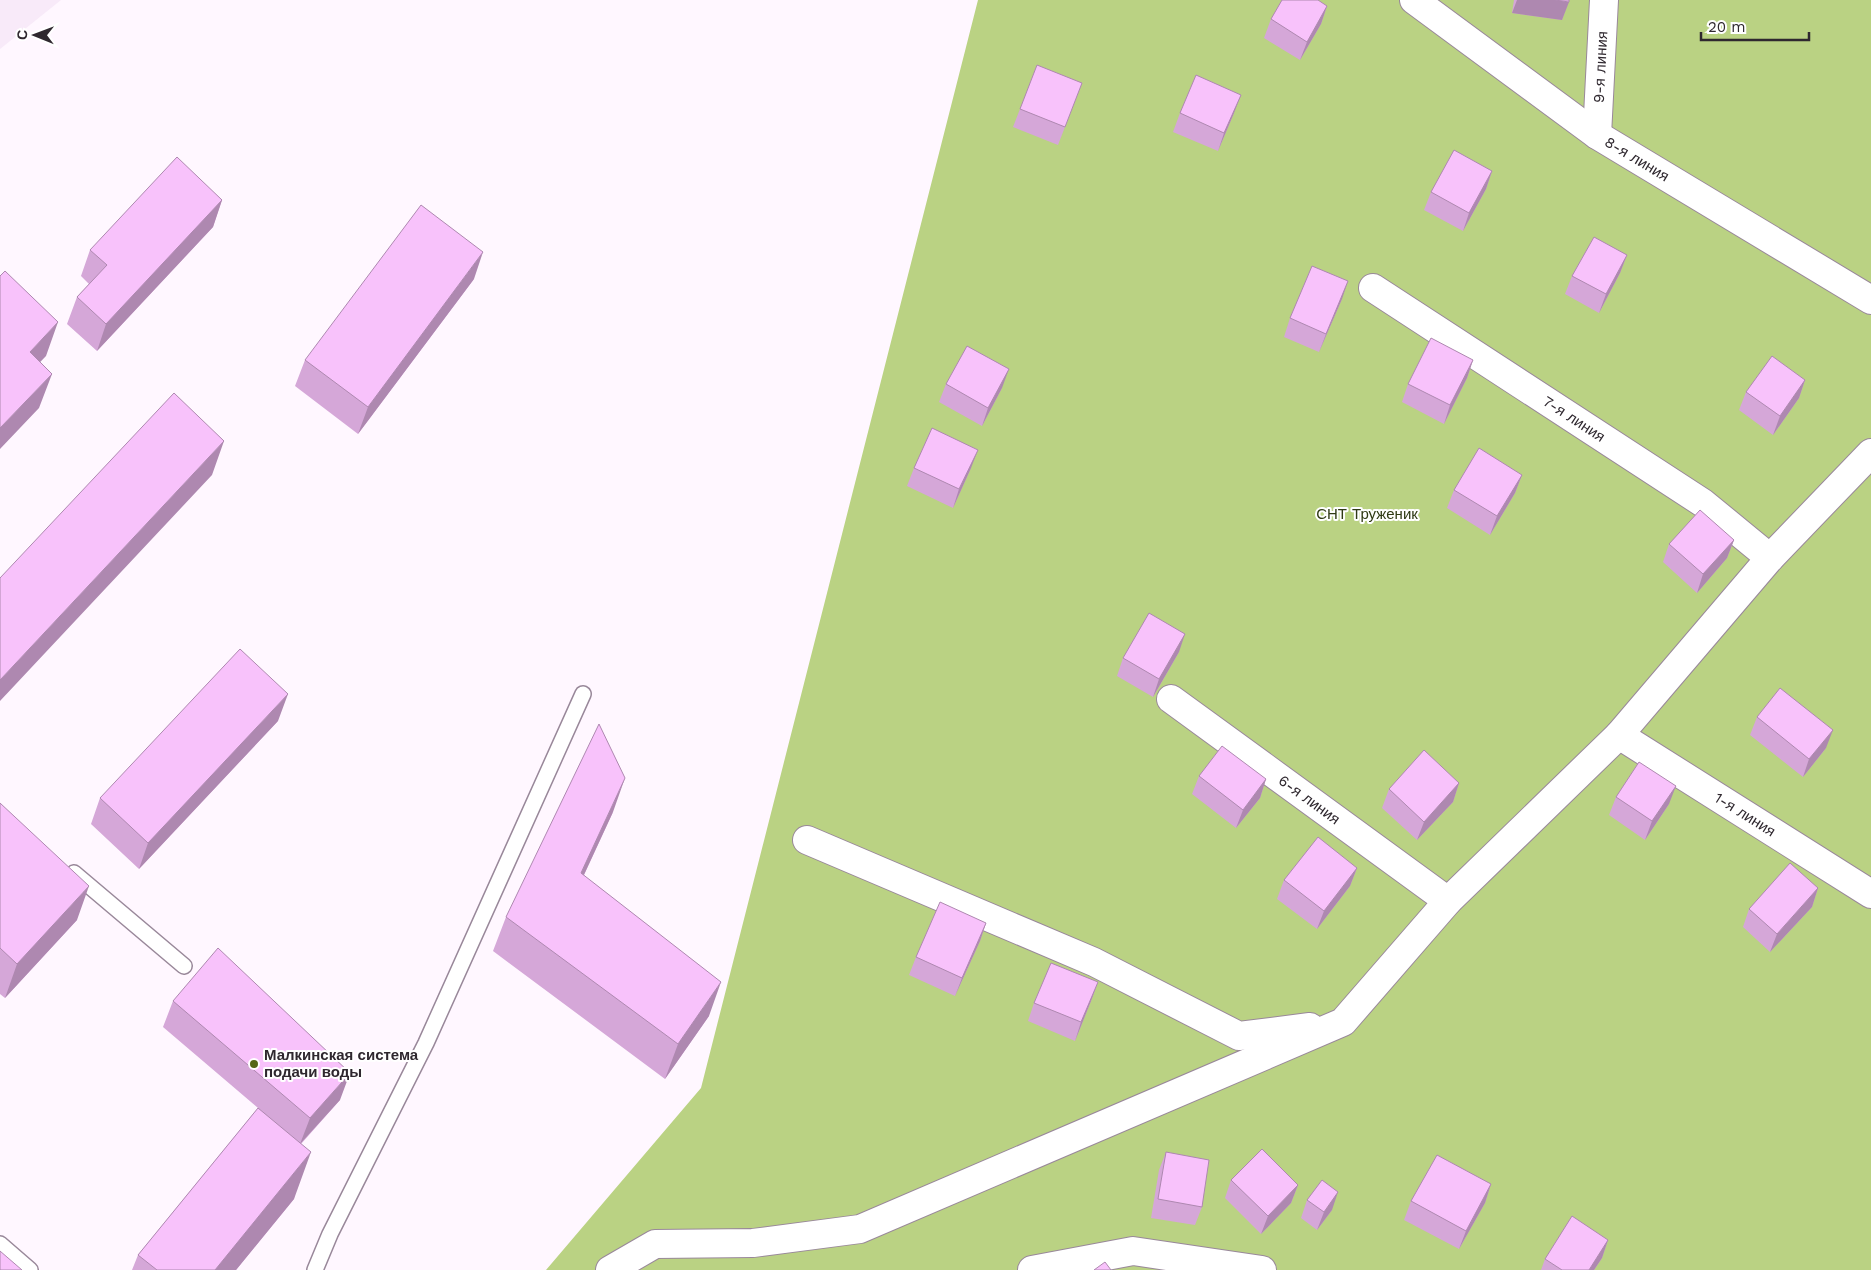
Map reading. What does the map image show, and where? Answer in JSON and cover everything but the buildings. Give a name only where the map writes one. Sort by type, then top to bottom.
[{"type":"street","name":"8-я линия","points":[[1414,0],[1597,135],[1871,300]]},
{"type":"street","name":"9-я линия","points":[[1597,135],[1604,0]]},
{"type":"street","name":"7-я линия","points":[[1373,288],[1703,504],[1770,558]]},
{"type":"street","points":[[610,1270],[655,1244],[752,1244],[860,1230],[1343,1022],[1448,901],[1619,735],[1770,558],[1871,453]]},
{"type":"street","name":"6-я линия","points":[[1171,699],[1448,901]]},
{"type":"street","name":"1-я линия","points":[[1619,735],[1871,894]]},
{"type":"street","points":[[807,840],[1094,962],[1239,1036],[1343,1022]]},
{"type":"street","points":[[1032,1270],[1133,1250],[1262,1270]]},
{"type":"lane","points":[[315,1270],[330,1234],[426,1043],[583,694]]},
{"type":"lane","points":[[66,867],[184,966]]},
{"type":"lane","points":[[0,1244],[30,1270]]},
{"type":"shaded area","points":[[0,0],[61,0],[0,49]]},
{"type":"green space","name":"СНТ Труженик","points":[[978,0],[1871,0],[1871,1270],[546,1270],[701,1088]]},
{"type":"place","name":"Малкинская система подачи воды","points":[[254,1064]]}]
